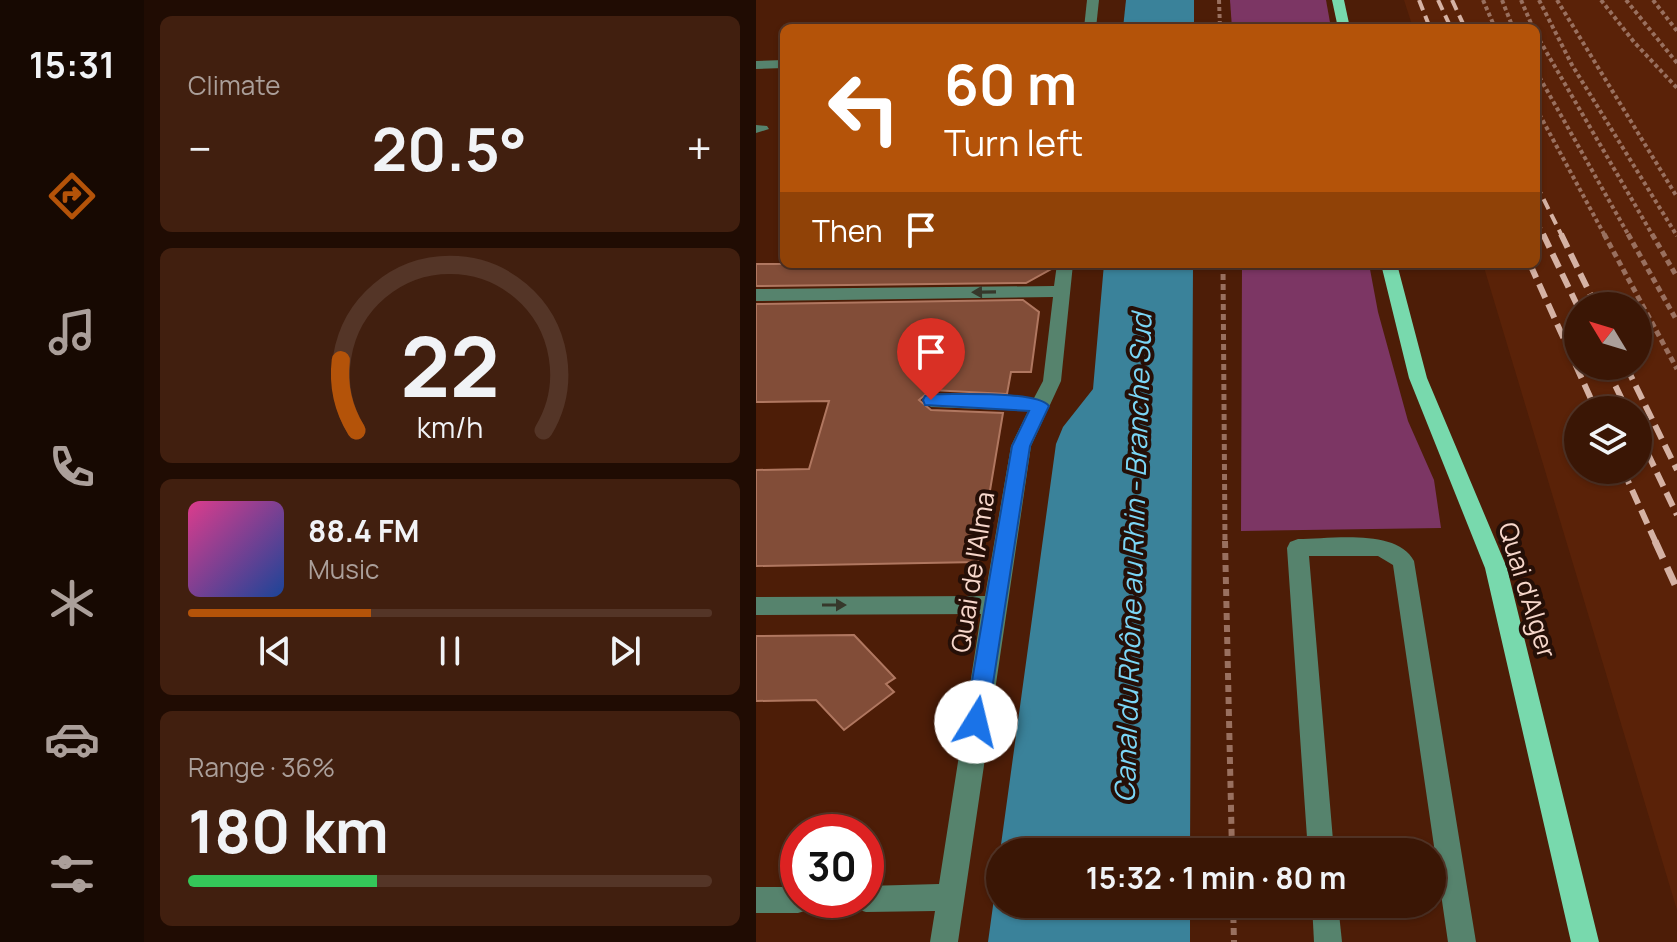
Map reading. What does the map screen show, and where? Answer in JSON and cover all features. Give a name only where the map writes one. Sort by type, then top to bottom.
[{"type":"main road","points":[[1338,0],[1343,24]]},
{"type":"main road","name":"Quai d'Alger","points":[[1390,268],[1418,378],[1496,568],[1585,942]]},
{"type":"street","points":[[1090,24],[1093,0]]},
{"type":"street","points":[[756,65],[780,64]]},
{"type":"street","name":"Quai de l'Alma","points":[[944,942],[1021,446],[1052,381],[1065,268]]},
{"type":"street","points":[[756,295],[1062,291]]},
{"type":"street","points":[[931,400],[1040,406]]},
{"type":"street","points":[[1320,838],[1298,548],[1382,547],[1403,561],[1446,838]]},
{"type":"street","points":[[756,606],[994,605]]},
{"type":"street","points":[[1446,839],[1462,942]]},
{"type":"street","points":[[884,899],[950,897]]},
{"type":"street","points":[[756,900],[780,900]]},
{"type":"street","points":[[1326,918],[1328,942]]},
{"type":"path","points":[[1219,0],[1220,24]]},
{"type":"path","points":[[1483,0],[1493,24]]},
{"type":"path","points":[[1502,0],[1511,24]]},
{"type":"path","points":[[1521,0],[1531,24]]},
{"type":"path","points":[[1539,0],[1561,46],[1677,236]]},
{"type":"path","points":[[1557,0],[1677,197]]},
{"type":"path","points":[[1601,0],[1634,42],[1677,88]]},
{"type":"path","points":[[1626,0],[1677,63]]},
{"type":"path","points":[[1653,0],[1677,31]]},
{"type":"path","points":[[1540,41],[1677,277]]},
{"type":"path","points":[[1540,78],[1677,321]]},
{"type":"path","points":[[1540,115],[1677,369]]},
{"type":"path","points":[[1223,268],[1232,838]]},
{"type":"path","points":[[1233,918],[1234,942]]},
{"type":"shaded area","points":[[1230,0],[1326,0],[1330,24],[1232,24]]},
{"type":"shaded area","points":[[1404,0],[1677,0],[1677,910],[1484,268],[1540,268],[1540,24],[1412,24]]},
{"type":"shaded area","points":[[1242,268],[1370,268],[1378,312],[1408,421],[1434,480],[1441,528],[1241,531]]},
{"type":"water","points":[[1126,0],[1194,0],[1194,24],[1123,24]]},
{"type":"water","name":"Canal du Rhône au Rhin - Branche Sud","points":[[1104,268],[1193,268],[1190,838],[1002,838],[1056,444],[1063,427],[1093,389]]},
{"type":"water","points":[[991,918],[1190,918],[1190,942],[988,942]]},
{"type":"building","points":[[756,264],[780,264],[780,268],[1053,268],[1026,283],[756,286]]},
{"type":"building","points":[[1023,300],[1039,312],[1031,372],[1011,372],[1007,394],[931,390],[919,400],[931,410],[1003,413],[978,562],[756,566],[756,470],[809,469],[829,401],[756,402],[756,304]]},
{"type":"building","points":[[854,635],[895,678],[886,684],[894,692],[844,730],[816,700],[756,701],[756,636]]},
{"type":"railway","points":[[1419,0],[1428,24]]},
{"type":"railway","points":[[1438,0],[1449,24]]},
{"type":"railway","points":[[1452,0],[1463,24]]},
{"type":"railway","points":[[1540,192],[1561,234]]},
{"type":"railway","points":[[1540,228],[1544,236]]},
{"type":"railway","points":[[1543,234],[1571,292]]},
{"type":"railway","points":[[1561,234],[1589,292]]},
{"type":"railway","points":[[1532,268],[1590,396]]},
{"type":"railway","points":[[1613,380],[1620,396]]},
{"type":"railway","points":[[1633,380],[1677,470]]},
{"type":"railway","points":[[1652,462],[1677,515]]},
{"type":"railway","points":[[1629,484],[1656,543]]},
{"type":"railway","points":[[1655,541],[1677,589]]},
{"type":"route","points":[[931,400],[1040,406],[1021,446],[976,722]]}]
